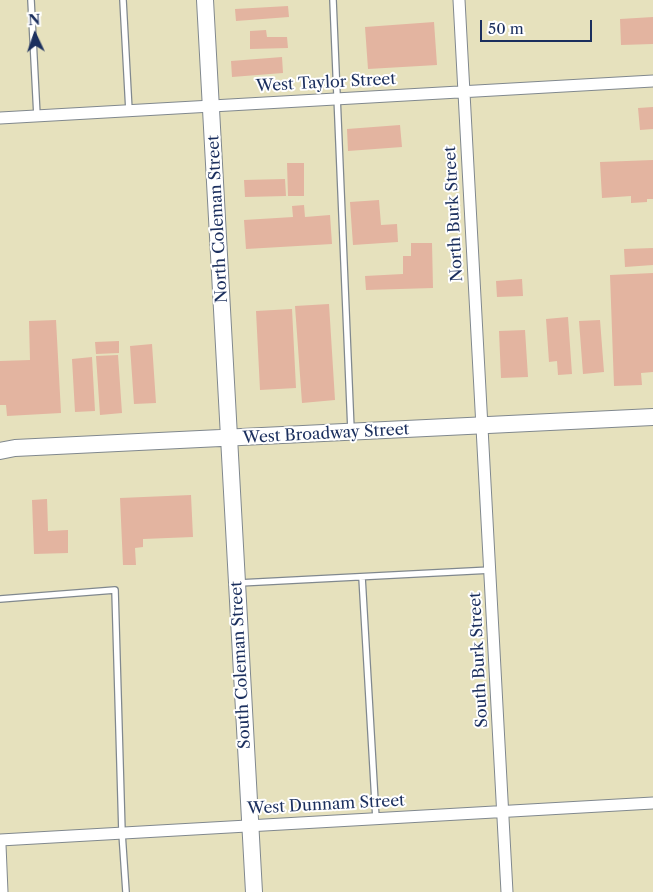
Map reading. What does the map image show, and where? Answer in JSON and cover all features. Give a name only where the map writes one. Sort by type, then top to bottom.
[{"type":"street","name":"North Coleman Street","points":[[205,0],[229,438]]},
{"type":"street","name":"North Burk Street","points":[[460,0],[483,426]]},
{"type":"street","name":"West Taylor Street","points":[[0,118],[653,81]]},
{"type":"street","name":"West Broadway Street","points":[[0,451],[15,448],[653,417]]},
{"type":"street","name":"South Burk Street","points":[[483,426],[507,892]]},
{"type":"street","name":"South Coleman Street","points":[[229,438],[254,892]]},
{"type":"street","name":"West Dunnam Street","points":[[0,840],[653,803]]},
{"type":"street","points":[[0,845],[2,892]]},
{"type":"lane","points":[[31,0],[37,116]]},
{"type":"lane","points":[[123,0],[129,110]]},
{"type":"lane","points":[[333,0],[351,432]]},
{"type":"lane","points":[[237,583],[491,570]]},
{"type":"lane","points":[[362,577],[376,819]]},
{"type":"lane","points":[[0,599],[115,590],[122,833],[126,892]]},
{"type":"building","points":[[288,6],[289,17],[236,21],[235,9]]},
{"type":"building","points":[[653,17],[653,44],[621,45],[620,19]]},
{"type":"building","points":[[434,22],[437,65],[368,69],[365,27]]},
{"type":"building","points":[[266,30],[267,37],[287,37],[288,48],[250,49],[250,31]]},
{"type":"building","points":[[282,57],[283,73],[232,77],[231,61]]},
{"type":"building","points":[[653,107],[653,129],[640,130],[638,108]]},
{"type":"building","points":[[400,125],[402,147],[348,151],[347,129]]},
{"type":"building","points":[[653,160],[653,199],[647,199],[647,202],[631,203],[631,196],[602,198],[600,162]]},
{"type":"building","points":[[287,163],[304,163],[304,196],[288,196]]},
{"type":"building","points":[[285,179],[286,196],[245,197],[244,180]]},
{"type":"building","points":[[379,200],[381,225],[397,224],[398,242],[353,245],[350,202]]},
{"type":"building","points":[[304,205],[305,217],[330,215],[332,244],[246,249],[244,220],[293,217],[292,206]]},
{"type":"building","points":[[411,243],[432,243],[433,288],[366,290],[365,276],[403,274],[403,256],[411,256]]},
{"type":"building","points":[[653,248],[653,265],[625,267],[624,249]]},
{"type":"building","points":[[653,273],[653,372],[641,373],[642,385],[614,386],[610,275]]},
{"type":"building","points":[[522,279],[523,296],[497,297],[496,281]]},
{"type":"building","points":[[329,304],[335,400],[302,403],[295,306]]},
{"type":"building","points":[[292,309],[296,388],[260,390],[256,311]]},
{"type":"building","points":[[568,317],[572,374],[558,375],[557,361],[549,362],[546,319]]},
{"type":"building","points":[[56,320],[61,413],[7,416],[6,405],[0,405],[0,361],[30,360],[29,321]]},
{"type":"building","points":[[600,320],[604,372],[583,374],[579,321]]},
{"type":"building","points":[[525,330],[528,377],[501,378],[499,331]]},
{"type":"building","points":[[119,341],[119,353],[96,354],[95,342]]},
{"type":"building","points":[[152,344],[156,403],[134,404],[130,346]]},
{"type":"building","points":[[118,355],[122,413],[100,415],[96,356]]},
{"type":"building","points":[[92,357],[95,411],[75,412],[72,359]]},
{"type":"building","points":[[191,495],[193,537],[143,539],[143,547],[135,548],[136,565],[123,565],[120,498]]},
{"type":"building","points":[[47,499],[48,531],[68,530],[68,553],[34,554],[32,500]]}]
